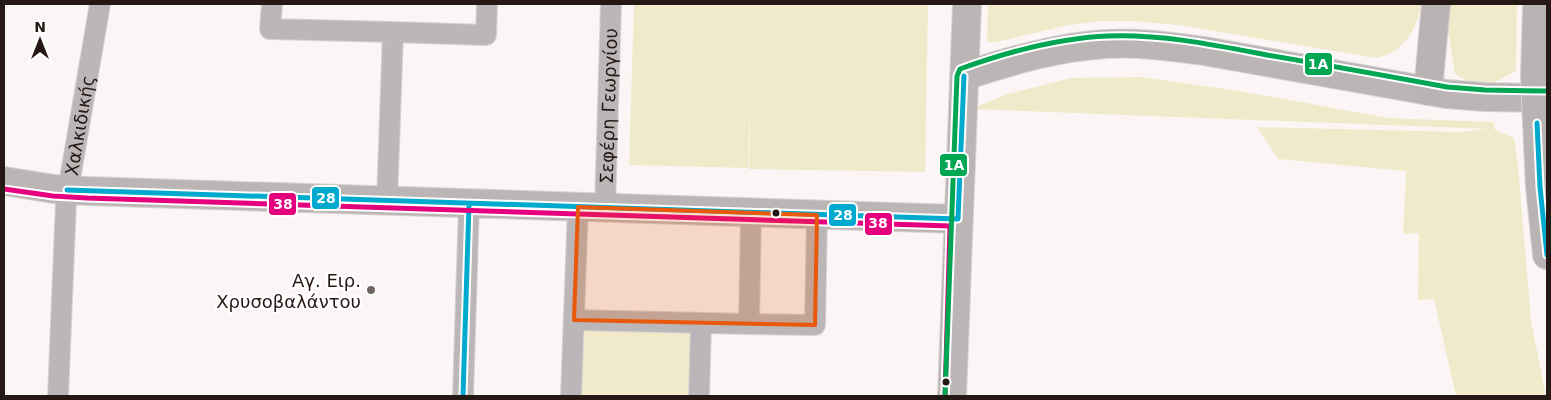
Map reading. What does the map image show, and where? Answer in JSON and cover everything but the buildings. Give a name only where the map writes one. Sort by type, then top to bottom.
[{"type":"highway","points":[[1428,91],[1436,4]]},
{"type":"highway","points":[[1537,4],[1541,87],[1537,123],[1540,187],[1547,255]]},
{"type":"street","name":"Χαλκιδικής","points":[[58,396],[67,190],[100,4]]},
{"type":"street","points":[[272,4],[270,29],[486,35],[487,4]]},
{"type":"street","name":"Σεφέρη Γεωργίου","points":[[571,396],[574,320],[592,208],[611,4]]},
{"type":"street","points":[[952,396],[967,4]]},
{"type":"street","points":[[387,201],[393,32]]},
{"type":"street","points":[[964,76],[1010,61],[1064,50],[1107,44],[1134,44],[1204,51],[1428,91],[1472,96],[1541,87]]},
{"type":"street","points":[[4,181],[67,190],[958,219]]},
{"type":"street","points":[[463,396],[469,204]]},
{"type":"street","points":[[749,324],[751,213]]},
{"type":"street","points":[[574,320],[814,325],[817,215]]},
{"type":"street","points":[[699,396],[701,323]]},
{"type":"highlighted area","points":[[578,207],[817,215],[815,325],[574,320]]},
{"type":"shaded area","points":[[634,4],[928,4],[925,172],[749,169],[751,78],[748,168],[629,165]]},
{"type":"shaded area","points":[[988,4],[1421,4],[1416,23],[1407,39],[1394,51],[1376,58],[1178,25],[1132,21],[1101,21],[1069,25],[996,42],[987,42]]},
{"type":"shaded area","points":[[1449,4],[1517,4],[1516,71],[1486,84],[1472,83],[1455,74],[1447,25]]},
{"type":"shaded area","points":[[1141,77],[1239,91],[1388,118],[1493,122],[1495,130],[1514,138],[1531,321],[1546,396],[1456,396],[1434,299],[1418,300],[1419,233],[1403,234],[1406,171],[1278,159],[1257,127],[1459,132],[1487,129],[971,109],[1008,94],[1071,78]]},
{"type":"shaded area","points":[[579,326],[694,328],[692,396],[578,396]]},
{"type":"transit line","name":"1Α","points":[[945,396],[957,76],[960,69],[996,57],[1052,43],[1090,37],[1128,36],[1168,38],[1208,44],[1447,87],[1547,91]]},
{"type":"transit line","name":"28","points":[[67,190],[958,219],[964,76]]},
{"type":"transit line","name":"28","points":[[1537,123],[1540,187],[1547,255]]},
{"type":"transit line","name":"38","points":[[4,189],[53,196],[87,198],[950,226],[945,396]]},
{"type":"transit line","name":"28","points":[[463,396],[469,204]]},
{"type":"place","name":"Αγ. Ειρ. Χρυσοβαλάντου","points":[[371,290]]}]
